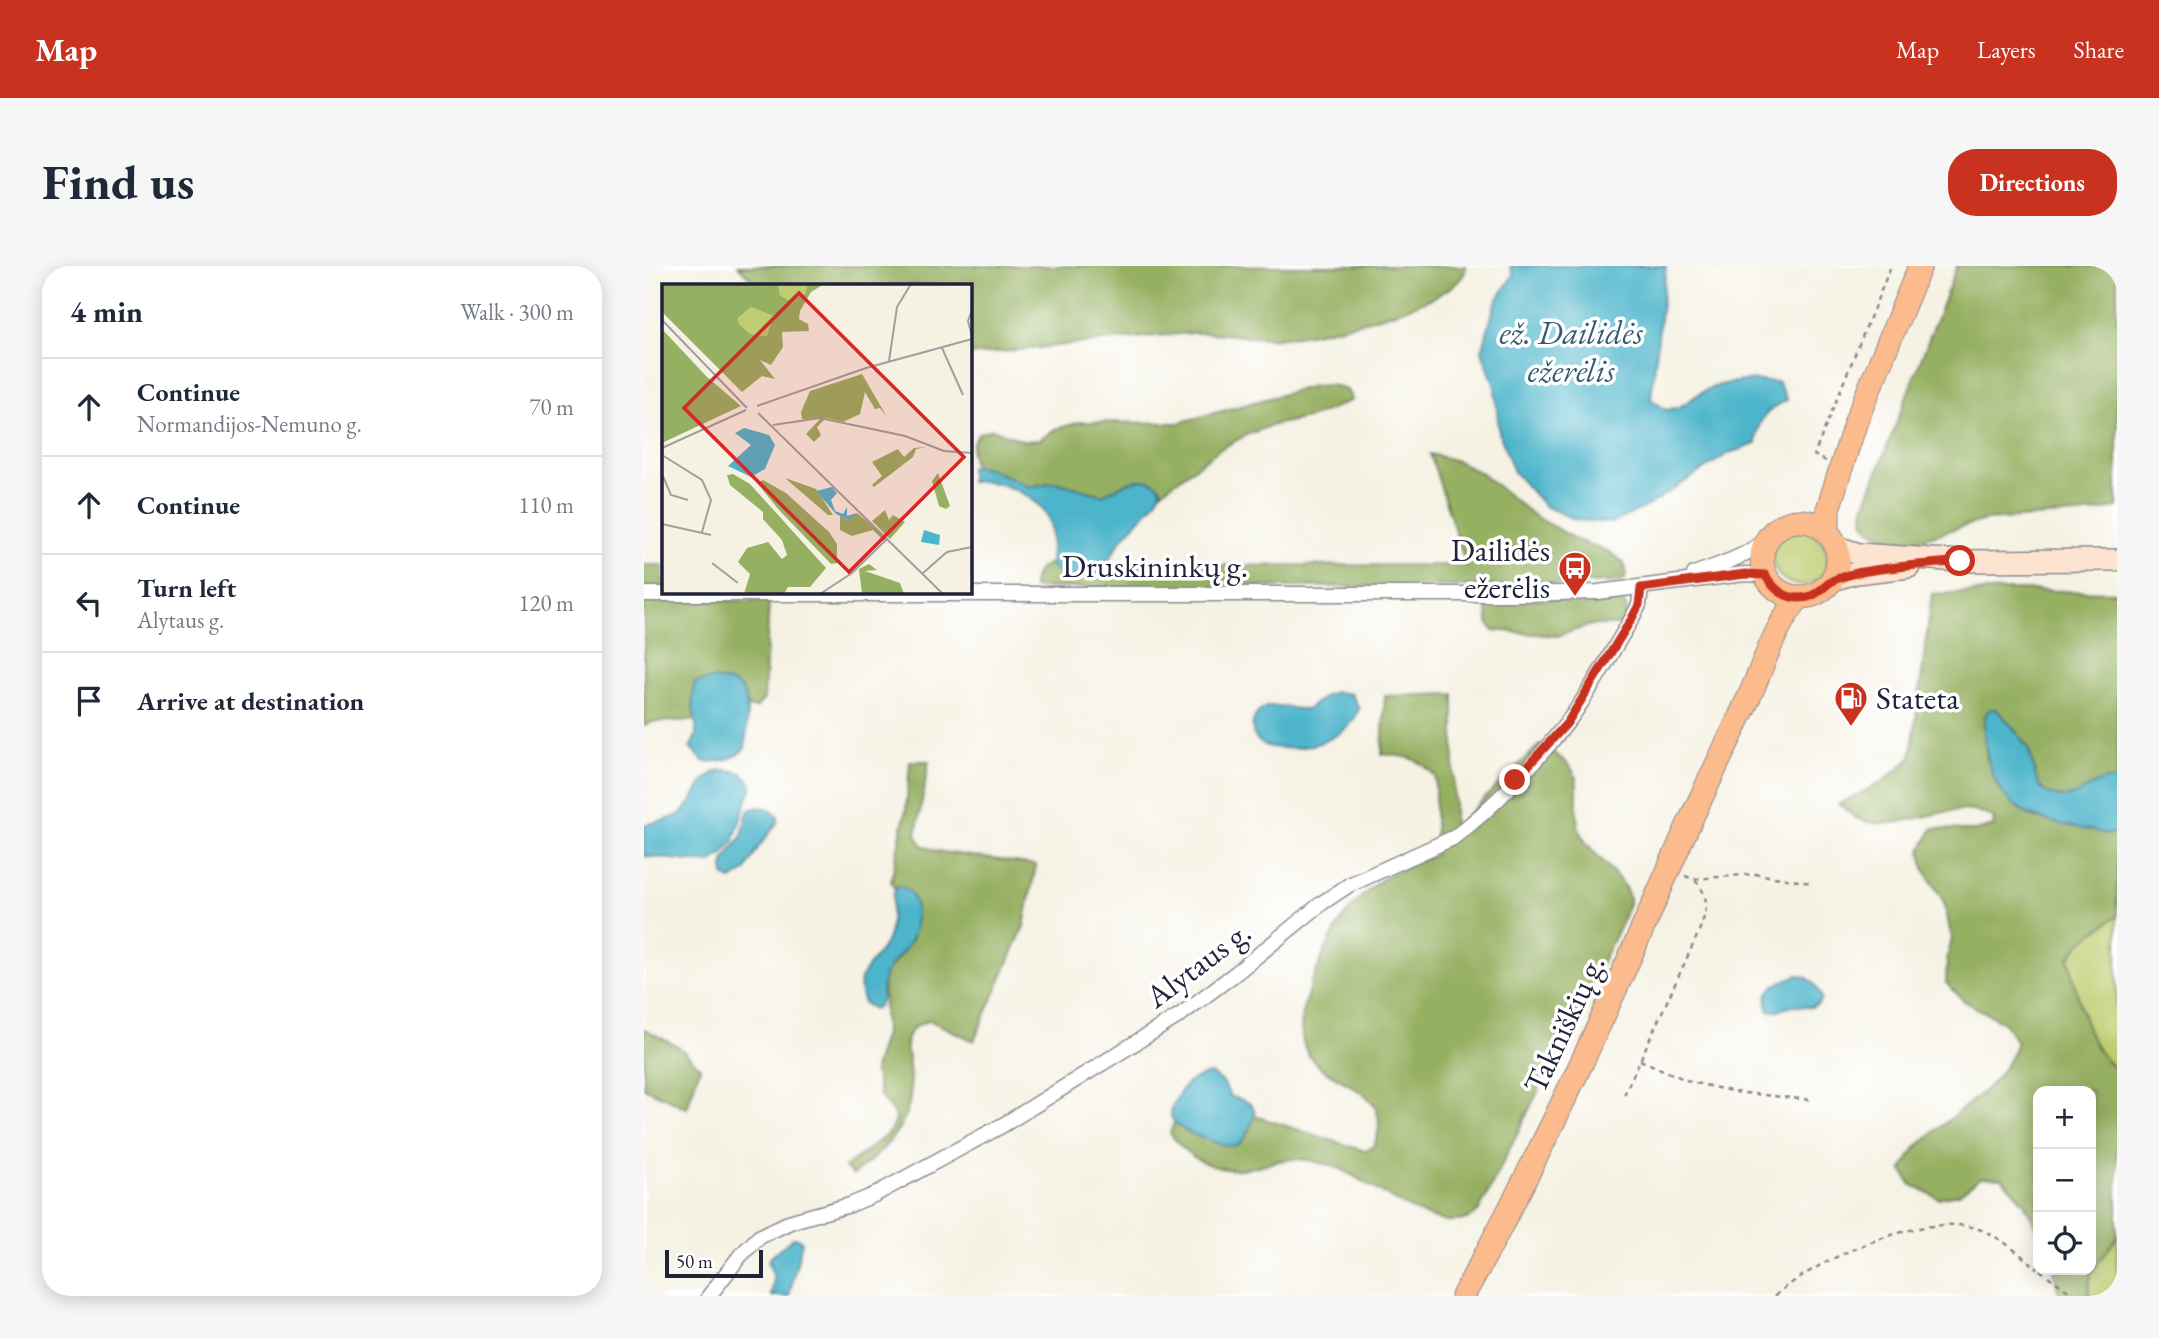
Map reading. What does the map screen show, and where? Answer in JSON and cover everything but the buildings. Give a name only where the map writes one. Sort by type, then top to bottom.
[{"type":"main road","points":[[1801,521],[1815,503],[1856,421],[1920,266]]},
{"type":"main road","points":[[1768,581],[1785,595],[1799,598],[1824,590],[1832,580],[1838,564],[1828,509],[1856,421]]},
{"type":"main road","points":[[1711,773],[1738,694],[1773,613],[1775,600],[1761,563],[1762,550],[1777,528],[1788,522],[1816,524],[1832,540],[1859,554],[1960,561],[2117,560]]},
{"type":"main road","points":[[1832,580],[1856,573],[1960,561]]},
{"type":"main road","points":[[1711,773],[1784,618],[1799,598]]},
{"type":"main road","name":"Takniškių g.","points":[[1463,1296],[1550,1128],[1612,999],[1711,773]]},
{"type":"street","points":[[1666,584],[1740,558],[1768,538]]},
{"type":"street","points":[[1666,584],[1745,574],[1768,581]]},
{"type":"street","name":"Druskininkų g.","points":[[644,594],[1512,594],[1598,592],[1666,584]]},
{"type":"street","name":"Alytaus g.","points":[[709,1296],[740,1256],[759,1237],[792,1221],[850,1205],[874,1195],[1003,1125],[1180,1015],[1322,903],[1349,885],[1453,838],[1515,780],[1567,723],[1631,620],[1639,605],[1641,588]]},
{"type":"path","points":[[1814,454],[1891,266]]},
{"type":"path","points":[[1668,870],[1694,879],[1756,874],[1811,883]]},
{"type":"path","points":[[1624,1095],[1707,909],[1703,889],[1694,879]]},
{"type":"path","points":[[1640,1060],[1702,1084],[1735,1092],[1811,1100]]},
{"type":"path","points":[[1774,1296],[1815,1268],[1850,1250],[1919,1228],[1957,1224],[1977,1228],[2003,1242],[2033,1264]]},
{"type":"path","points":[[2047,1275],[2074,1296]]},
{"type":"green space","points":[[738,266],[1466,266],[1459,280],[1441,293],[1415,305],[1384,316],[1296,336],[1268,338],[1193,333],[971,355],[971,284],[756,284]]},
{"type":"green space","points":[[1957,266],[2117,266],[2117,508],[2080,514],[1985,520],[1921,539],[1903,540],[1888,538],[1870,530],[1863,521],[1864,507]]},
{"type":"green space","points":[[1332,385],[1347,390],[1352,400],[1312,417],[1273,425],[1248,434],[1220,449],[1161,492],[1160,487],[1129,482],[1102,495],[1055,482],[1030,487],[988,468],[974,466],[971,452],[979,433],[992,429],[1024,441],[1039,440],[1056,429],[1080,422],[1178,423],[1313,386]]},
{"type":"green space","points":[[1430,454],[1458,461],[1481,473],[1533,515],[1579,541],[1609,552],[1623,562],[1626,569],[1625,579],[1620,582],[1464,586],[1033,588],[1037,573],[1050,563],[1052,568],[1098,571],[1105,566],[1466,565]]},
{"type":"green space","points":[[1800,531],[1819,539],[1827,558],[1819,577],[1800,585],[1781,577],[1773,558],[1781,539]]},
{"type":"green space","points":[[644,565],[662,565],[662,588],[644,588]]},
{"type":"green space","points":[[2008,590],[2117,592],[2117,780],[2101,782],[2069,797],[2051,794],[2039,784],[2024,742],[1996,709],[1985,715],[1984,733],[1987,760],[2019,809],[2032,817],[2108,834],[2117,832],[2117,916],[2082,941],[2069,958],[2090,1035],[2106,1060],[2117,1069],[2117,1237],[2096,1266],[2096,1086],[2033,1086],[2033,1220],[2024,1203],[2002,1178],[1981,1177],[1959,1194],[1938,1198],[1910,1184],[1902,1169],[1917,1147],[1974,1100],[2000,1074],[2017,1042],[2003,1022],[1964,1001],[1946,983],[1947,959],[1952,939],[1944,902],[1924,869],[1921,850],[1933,828],[1976,831],[1994,826],[1993,818],[1962,810],[1895,823],[1878,823],[1858,819],[1839,804],[1881,783],[1911,758],[1932,594]]},
{"type":"green space","points":[[1621,599],[1627,612],[1622,625],[1591,625],[1557,636],[1493,630],[1488,623],[1487,600]]},
{"type":"green space","points":[[644,600],[769,601],[764,699],[756,708],[747,707],[744,693],[693,710],[698,720],[652,722],[644,726]]},
{"type":"green space","points":[[1454,694],[1454,828],[1540,744],[1563,759],[1573,771],[1577,783],[1577,817],[1581,834],[1618,877],[1628,895],[1629,903],[1479,1211],[1464,1220],[1446,1221],[1426,1216],[1348,1173],[1310,1160],[1284,1160],[1249,1168],[1226,1169],[1194,1158],[1170,1133],[1174,1122],[1187,1132],[1240,1143],[1255,1116],[1365,1151],[1374,1146],[1379,1125],[1376,1109],[1368,1098],[1326,1072],[1314,1061],[1305,1048],[1302,1016],[1320,963],[1334,933],[1350,910],[1379,881],[1435,855],[1435,776],[1411,759],[1382,754],[1385,696]]},
{"type":"green space","points":[[910,761],[929,761],[916,835],[922,845],[936,851],[1036,865],[1024,926],[974,1041],[929,1020],[911,1031],[906,1043],[910,1077],[908,1109],[897,1131],[881,1151],[853,1175],[845,1167],[888,1134],[896,1121],[880,1096],[874,1069],[885,1033],[885,974],[911,941],[898,886],[894,888],[891,881],[906,809]]},
{"type":"green space","points":[[2117,916],[2117,1069],[2106,1060],[2090,1035],[2069,958],[2082,941]]},
{"type":"green space","points":[[644,1029],[679,1047],[700,1067],[687,1108],[644,1088]]},
{"type":"green space","points":[[2117,1237],[2117,1296],[2088,1296],[2091,1275],[2096,1275],[2096,1266]]},
{"type":"green space","points":[[2055,1275],[2091,1275],[2088,1296],[2059,1296]]},
{"type":"water","name":"ež. Dailidės ežerėlis","points":[[1510,266],[1666,266],[1651,399],[1666,410],[1685,404],[1711,388],[1752,380],[1778,382],[1787,400],[1764,417],[1758,428],[1756,444],[1729,453],[1651,504],[1613,523],[1576,520],[1544,506],[1514,472],[1499,433],[1495,387],[1482,351],[1495,304],[1513,275]]},
{"type":"water","points":[[971,466],[988,468],[1030,487],[1055,482],[1102,495],[1124,484],[1146,480],[1160,487],[1161,492],[1102,567],[1087,575],[1073,576],[1059,572],[1050,563],[1051,530],[1044,511],[1026,495],[1003,485],[971,482]]},
{"type":"water","points":[[713,679],[730,682],[741,688],[747,713],[745,748],[731,758],[704,762],[690,747],[696,732],[694,683]]},
{"type":"water","points":[[1335,692],[1351,694],[1359,708],[1355,718],[1339,734],[1317,744],[1293,748],[1268,747],[1256,739],[1253,722],[1255,716],[1264,708],[1275,706],[1308,709]]},
{"type":"water","points":[[1996,709],[2027,747],[2036,778],[2043,790],[2069,797],[2101,782],[2117,780],[2117,832],[2108,834],[2046,820],[2013,804],[2001,790],[1991,771],[1986,747],[1985,719],[1988,710]]},
{"type":"water","points":[[721,770],[740,773],[752,785],[733,842],[722,855],[710,863],[644,856],[644,825],[681,813],[706,778]]},
{"type":"water","points":[[759,807],[769,809],[778,816],[777,823],[745,871],[731,880],[725,877],[723,865],[741,837],[749,810]]},
{"type":"water","points":[[898,886],[911,894],[914,901],[915,928],[906,947],[885,974],[882,998],[874,1009],[864,1003],[860,982],[889,934],[893,895]]},
{"type":"water","points":[[1798,975],[1807,978],[1815,986],[1822,998],[1819,1003],[1810,1007],[1793,1006],[1769,1011],[1769,991],[1779,983]]},
{"type":"water","points":[[1211,1074],[1223,1082],[1230,1096],[1246,1102],[1254,1109],[1250,1127],[1236,1146],[1195,1135],[1179,1126],[1171,1115],[1171,1109],[1185,1086],[1197,1078]]},
{"type":"water","points":[[793,1238],[802,1242],[789,1296],[771,1296],[774,1278],[768,1261]]},
{"type":"place","name":"Dailidės ežerėlis","points":[[1575,598]]},
{"type":"place","name":"Stateta","points":[[1851,728]]},
{"type":"route","points":[[1515,780],[1567,723],[1631,620],[1639,605],[1641,588],[1745,574],[1765,575],[1772,587],[1785,595],[1799,598],[1812,596],[1824,590],[1832,580],[1856,573],[1960,561]]}]
